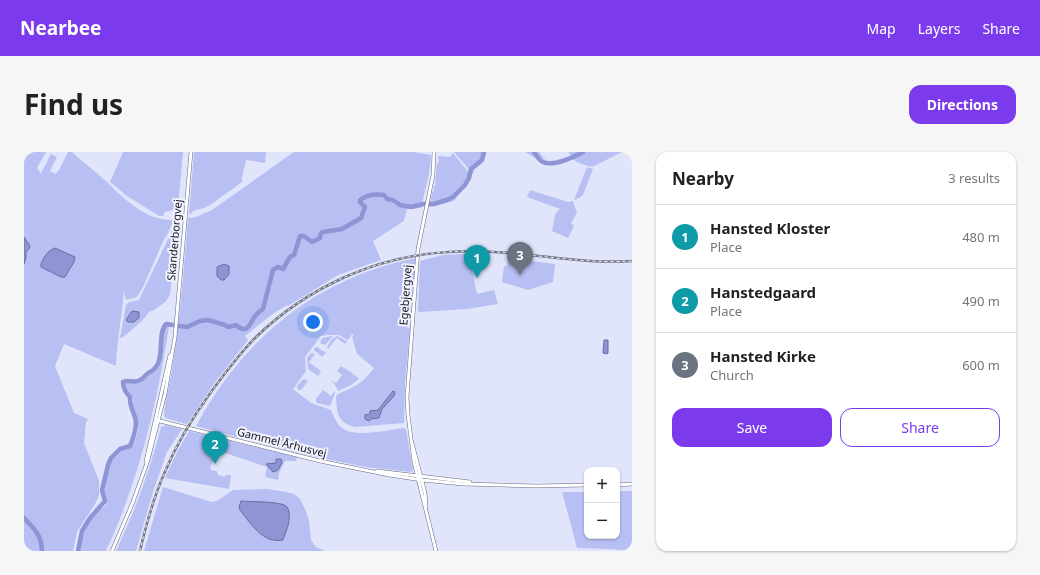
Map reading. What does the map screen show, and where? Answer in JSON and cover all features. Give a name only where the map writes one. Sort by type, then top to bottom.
[{"type":"main road","name":"Skanderborgvej","points":[[112,551],[141,480],[169,374],[176,321],[191,152]]},
{"type":"main road","name":"Egebjergvej","points":[[434,152],[435,165],[418,249],[407,397],[414,462],[436,551]]},
{"type":"main road","name":"Gammel Århusvej","points":[[158,420],[320,461],[389,475],[417,477],[464,484],[477,483],[536,486],[584,486]]},
{"type":"main road","name":"Egebjergvej","points":[[412,441],[422,478],[426,508]]},
{"type":"main road","points":[[620,485],[632,484]]},
{"type":"shaded area","points":[[24,152],[46,152],[37,168],[41,173],[51,154],[57,157],[50,171],[55,174],[59,170],[68,152],[72,152],[104,179],[122,197],[138,209],[155,217],[174,220],[137,297],[126,300],[124,291],[116,366],[64,344],[55,366],[74,413],[88,419],[86,423],[84,443],[99,481],[99,496],[77,532],[73,551],[24,551],[24,264],[26,252],[30,246],[24,237]],"holes":[[[55,248],[75,257],[71,269],[61,277],[41,267]]]},
{"type":"shaded area","points":[[123,152],[183,152],[178,207],[165,212],[163,216],[159,216],[127,196],[110,182]]},
{"type":"shaded area","points":[[194,152],[266,152],[265,163],[246,160],[242,182],[210,205],[189,214]]},
{"type":"shaded area","points":[[294,152],[413,152],[431,155],[429,174],[421,208],[407,209],[404,221],[373,241],[381,260],[338,275],[274,313],[245,336],[248,340],[215,382],[187,424],[165,418],[164,415],[180,313],[188,218],[196,217],[212,210]]},
{"type":"shaded area","points":[[454,152],[486,153],[482,163],[475,168],[473,174]]},
{"type":"shaded area","points":[[525,152],[539,152],[547,160],[540,157],[537,159]]},
{"type":"shaded area","points":[[569,152],[622,152],[592,167],[575,161],[570,156]]},
{"type":"shaded area","points":[[453,153],[469,173],[471,179],[454,201],[430,207],[431,197],[435,185],[437,163],[439,163],[438,156],[450,157]]},
{"type":"shaded area","points":[[587,167],[593,169],[583,195],[574,200]]},
{"type":"shaded area","points":[[530,190],[568,202],[573,201],[577,213],[571,223],[574,226],[568,238],[552,231],[555,214],[560,209],[527,197]]},
{"type":"shaded area","points":[[177,220],[170,295],[165,302],[149,312],[142,321],[122,338],[120,338],[126,305],[129,302],[139,300]]},
{"type":"shaded area","points":[[24,237],[30,246],[26,252],[24,264]]},
{"type":"shaded area","points":[[55,248],[75,257],[74,262],[65,277],[61,277],[41,267],[46,254]]},
{"type":"shaded area","points":[[443,255],[489,255],[489,258],[478,260],[479,264],[471,266],[477,294],[494,290],[498,304],[467,309],[418,311],[420,261]]},
{"type":"shaded area","points":[[416,258],[410,315],[407,316],[406,326],[410,329],[405,383],[404,423],[356,427],[345,423],[339,416],[337,411],[336,396],[359,383],[374,368],[357,354],[352,337],[354,335],[352,334],[348,340],[339,335],[321,336],[305,357],[306,371],[293,389],[311,403],[331,410],[338,424],[348,431],[363,433],[406,429],[413,471],[366,467],[301,454],[196,426],[215,394],[237,365],[260,339],[286,316],[315,297],[346,280],[380,267]],"holes":[[[393,391],[380,412],[378,419],[371,419],[368,414],[378,410]]]},
{"type":"shaded area","points":[[508,258],[555,264],[553,282],[528,290],[502,282],[504,266],[507,266]]},
{"type":"shaded area","points":[[224,264],[229,266],[229,274],[224,280],[221,280],[217,276],[217,267]]},
{"type":"shaded area","points":[[132,311],[139,312],[139,318],[134,322],[128,322],[126,320]]},
{"type":"shaded area","points":[[166,325],[169,327],[159,384],[137,469],[118,524],[106,551],[80,551],[83,535],[87,525],[96,512],[104,507],[107,502],[104,493],[111,461],[115,454],[131,447],[137,436],[138,424],[133,408],[133,399],[127,393],[125,385],[126,383],[142,381],[159,366],[164,327]]},
{"type":"shaded area","points":[[333,336],[325,345],[320,343],[322,338]]},
{"type":"shaded area","points":[[337,336],[347,341],[345,344],[337,338],[328,349],[327,347],[330,342]]},
{"type":"shaded area","points":[[604,340],[608,340],[607,354],[603,353]]},
{"type":"shaded area","points":[[317,347],[326,353],[322,357],[314,350],[314,348]]},
{"type":"shaded area","points":[[311,353],[315,354],[309,362],[321,371],[318,376],[308,369],[307,358]]},
{"type":"shaded area","points":[[341,366],[354,374],[351,375],[355,375],[359,379],[351,385],[338,391],[334,383],[332,383],[333,381],[336,383],[342,375],[337,371]]},
{"type":"shaded area","points":[[304,379],[308,381],[301,390],[298,390],[297,386]]},
{"type":"shaded area","points":[[323,390],[331,396],[334,392],[335,393],[330,406],[317,403],[316,401]]},
{"type":"shaded area","points":[[393,391],[395,392],[394,396],[382,409],[379,418],[371,419],[369,421],[365,419],[365,415],[370,414],[370,411],[378,410]]},
{"type":"shaded area","points":[[166,425],[182,429],[167,452],[153,492],[136,551],[116,551],[142,490],[161,427]]},
{"type":"shaded area","points":[[189,431],[297,457],[296,461],[285,461],[279,473],[278,480],[265,477],[267,467],[219,451],[218,455],[215,455],[210,468],[211,470],[217,471],[218,475],[225,477],[226,475],[231,475],[229,489],[165,478]]},
{"type":"shaded area","points":[[276,459],[281,459],[282,463],[278,470],[273,472],[266,464],[276,463]]},
{"type":"shaded area","points":[[163,487],[212,502],[217,501],[233,490],[267,489],[294,494],[300,499],[306,511],[309,521],[311,540],[316,547],[325,551],[144,551]],"holes":[[[241,501],[280,503],[266,538],[259,533],[240,510]]]},
{"type":"shaded area","points":[[620,491],[632,491],[632,551],[577,548],[562,492],[584,492],[584,539],[620,539]]},
{"type":"shaded area","points":[[241,501],[273,503],[287,507],[289,522],[283,540],[269,539],[258,532],[240,510],[239,507]]},
{"type":"waterway","points":[[78,551],[82,531],[90,518],[105,501],[102,490],[111,458],[120,449],[130,446],[134,434],[136,422],[130,404],[130,397],[125,390],[123,382],[138,381],[155,368],[160,358],[163,328],[166,324],[187,327],[200,321],[208,320],[228,327],[236,325],[244,329],[247,328],[255,316],[263,309],[273,270],[278,267],[283,269],[290,257],[294,255],[300,236],[304,236],[312,242],[320,238],[321,233],[323,232],[342,229],[361,218],[365,207],[360,200],[369,196],[384,195],[387,199],[393,200],[400,205],[411,207],[423,204],[434,204],[447,200],[453,197],[465,185],[469,178],[471,169],[482,160],[484,152]]},
{"type":"waterway","points":[[534,152],[543,162],[547,163],[563,161],[583,152]]},
{"type":"waterway","points":[[24,518],[39,536],[42,551]]},
{"type":"railway","points":[[140,551],[150,512],[164,474],[179,442],[204,402],[232,364],[256,337],[276,319],[321,289],[344,277],[369,267],[421,255],[448,252],[494,252],[586,261],[632,261]]},
{"type":"place","name":"Hansted Kirke","points":[[520,275]]},
{"type":"place","name":"Hansted Kloster","points":[[477,278]]},
{"type":"place","name":"Hanstedgaard","points":[[215,464]]}]
